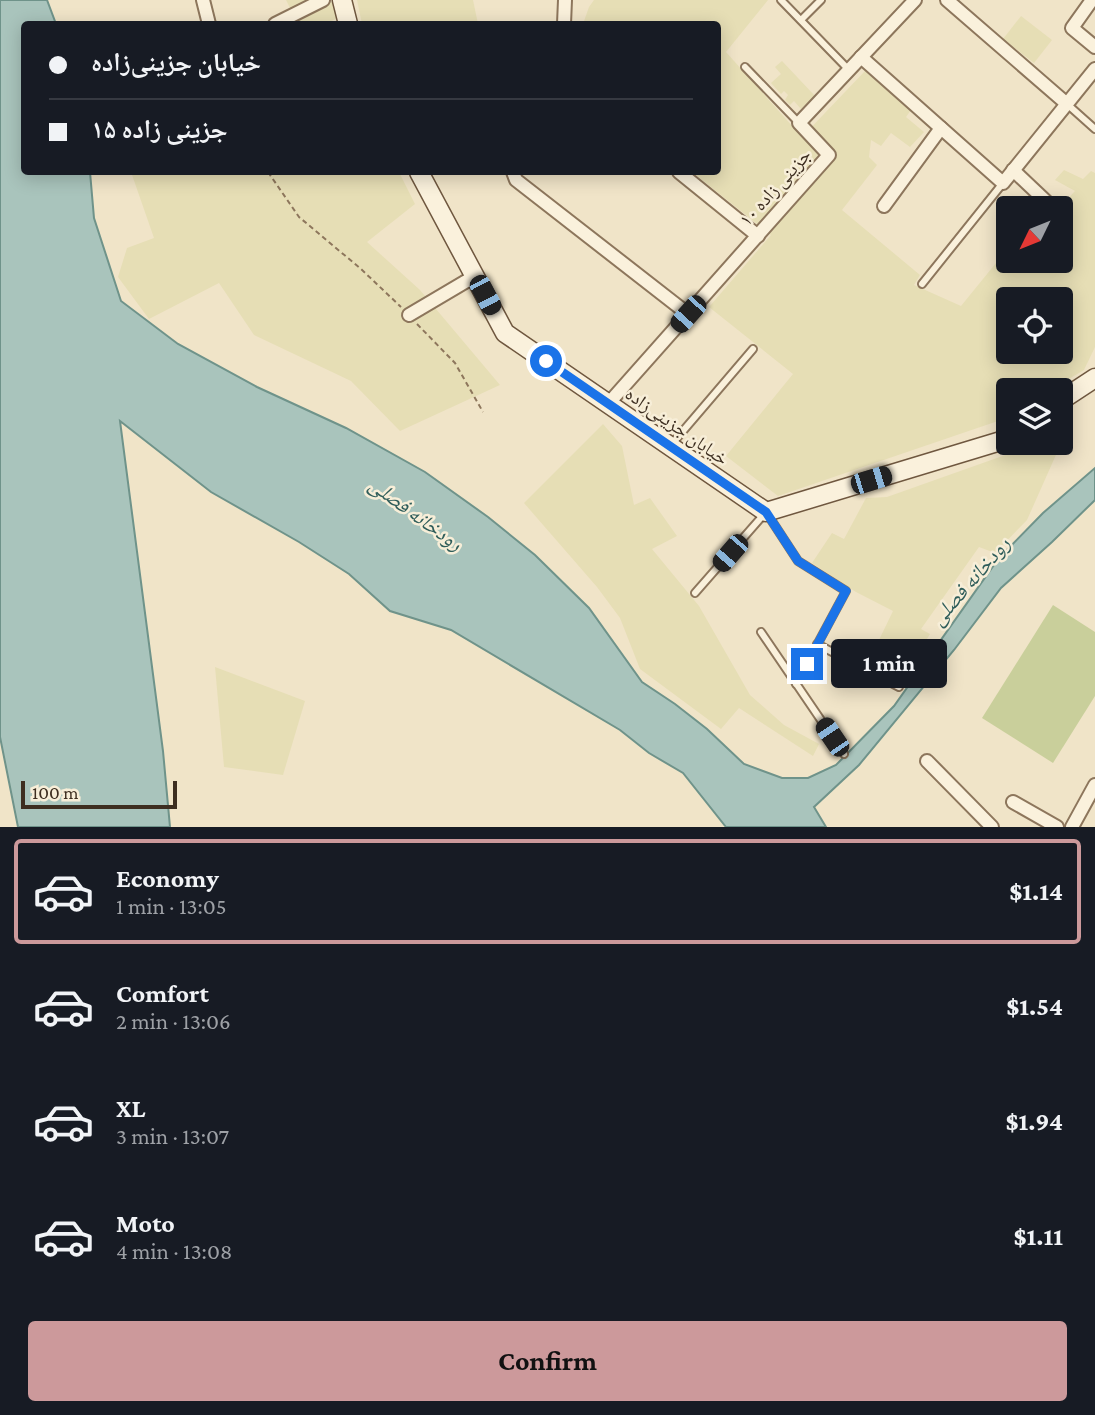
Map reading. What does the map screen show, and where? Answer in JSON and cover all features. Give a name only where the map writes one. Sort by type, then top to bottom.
[{"type":"street","points":[[203,0],[208,21]]},
{"type":"street","points":[[281,21],[323,0]]},
{"type":"street","points":[[342,0],[347,21]]},
{"type":"street","points":[[564,21],[565,0]]},
{"type":"street","name":"جزینی زاده ۱۰","points":[[608,404],[829,155],[799,123],[915,0]]},
{"type":"street","points":[[947,0],[1066,104]]},
{"type":"street","points":[[1091,0],[1072,27],[1095,47]]},
{"type":"street","points":[[861,57],[1003,183],[1095,69]]},
{"type":"street","points":[[884,206],[941,128]]},
{"type":"street","points":[[1013,170],[1040,196]]},
{"type":"street","name":"خیابان جزینی‌زاده","points":[[421,175],[505,333],[766,512]]},
{"type":"street","points":[[514,175],[516,180],[688,314]]},
{"type":"street","points":[[683,175],[758,236]]},
{"type":"street","points":[[409,315],[475,276]]},
{"type":"street","points":[[1073,392],[1095,378]]},
{"type":"street","points":[[766,512],[996,442]]},
{"type":"street","points":[[927,761],[992,827]]},
{"type":"street","points":[[1073,826],[1095,785]]},
{"type":"street","points":[[1013,802],[1057,827]]},
{"type":"lane","points":[[781,0],[849,70]]},
{"type":"lane","points":[[801,20],[821,0]]},
{"type":"lane","points":[[745,66],[799,123]]},
{"type":"lane","points":[[1066,104],[1095,130]]},
{"type":"lane","points":[[922,284],[1003,183]]},
{"type":"lane","points":[[670,446],[753,349]]},
{"type":"lane","points":[[695,593],[766,512],[798,561],[846,591],[796,684]]},
{"type":"lane","points":[[761,632],[844,754]]},
{"type":"lane","points":[[817,644],[899,687]]},
{"type":"path","points":[[270,175],[299,216],[361,269],[455,363],[483,412]]},
{"type":"shaded area","points":[[286,0],[320,0],[323,7],[335,0],[339,18],[331,21],[290,21],[295,18]]},
{"type":"shaded area","points":[[357,0],[473,0],[477,21],[361,21]]},
{"type":"shaded area","points":[[594,0],[768,0],[726,52],[802,137],[865,71],[911,110],[906,117],[924,132],[910,147],[891,133],[881,146],[871,140],[869,157],[877,165],[842,210],[920,275],[914,285],[961,306],[996,263],[996,273],[1073,273],[1073,196],[1070,196],[1075,191],[1055,180],[1064,170],[1083,179],[1091,171],[1095,173],[1095,347],[1084,370],[1070,378],[996,378],[996,422],[778,496],[726,456],[793,374],[709,307],[771,235],[696,175],[721,175],[721,21],[584,21]]},
{"type":"shaded area","points":[[1021,16],[1052,40],[1034,63],[1003,39]]},
{"type":"shaded area","points":[[782,61],[815,96],[801,109],[794,101],[790,105],[785,100],[788,95],[784,91],[781,94],[771,83],[781,74],[775,67]]},
{"type":"shaded area","points":[[132,175],[400,175],[415,204],[367,242],[420,290],[500,385],[400,431],[351,381],[254,335],[219,283],[149,319],[118,277],[127,248],[154,238]]},
{"type":"shaded area","points":[[603,424],[622,446],[634,505],[650,498],[677,536],[652,549],[699,606],[750,695],[784,725],[819,744],[813,756],[739,708],[721,729],[640,669],[620,618],[597,587],[524,503]]},
{"type":"shaded area","points":[[1005,455],[1056,455],[1027,520],[995,553],[979,547],[921,629],[930,634],[917,656],[879,640],[893,611],[856,592],[812,563],[832,533],[844,539],[866,498],[887,497]]},
{"type":"shaded area","points":[[215,667],[305,701],[283,775],[224,767]]},
{"type":"green space","points":[[1053,605],[1095,632],[1095,696],[1053,763],[982,718]]},
{"type":"water","name":"رودخانه فصلی","points":[[0,0],[47,0],[55,21],[21,21],[21,175],[90,175],[94,218],[121,301],[178,344],[257,387],[346,428],[425,472],[488,517],[535,555],[589,608],[642,682],[707,729],[744,764],[782,778],[808,778],[836,765],[894,706],[999,558],[1043,513],[1095,468],[1095,500],[1001,588],[954,650],[859,765],[814,807],[826,827],[726,827],[683,773],[649,753],[620,730],[451,630],[390,611],[349,574],[211,492],[120,421],[163,751],[170,827],[18,827],[0,737]]},
{"type":"route","points":[[546,361],[766,512],[798,561],[846,591],[807,664]]}]
